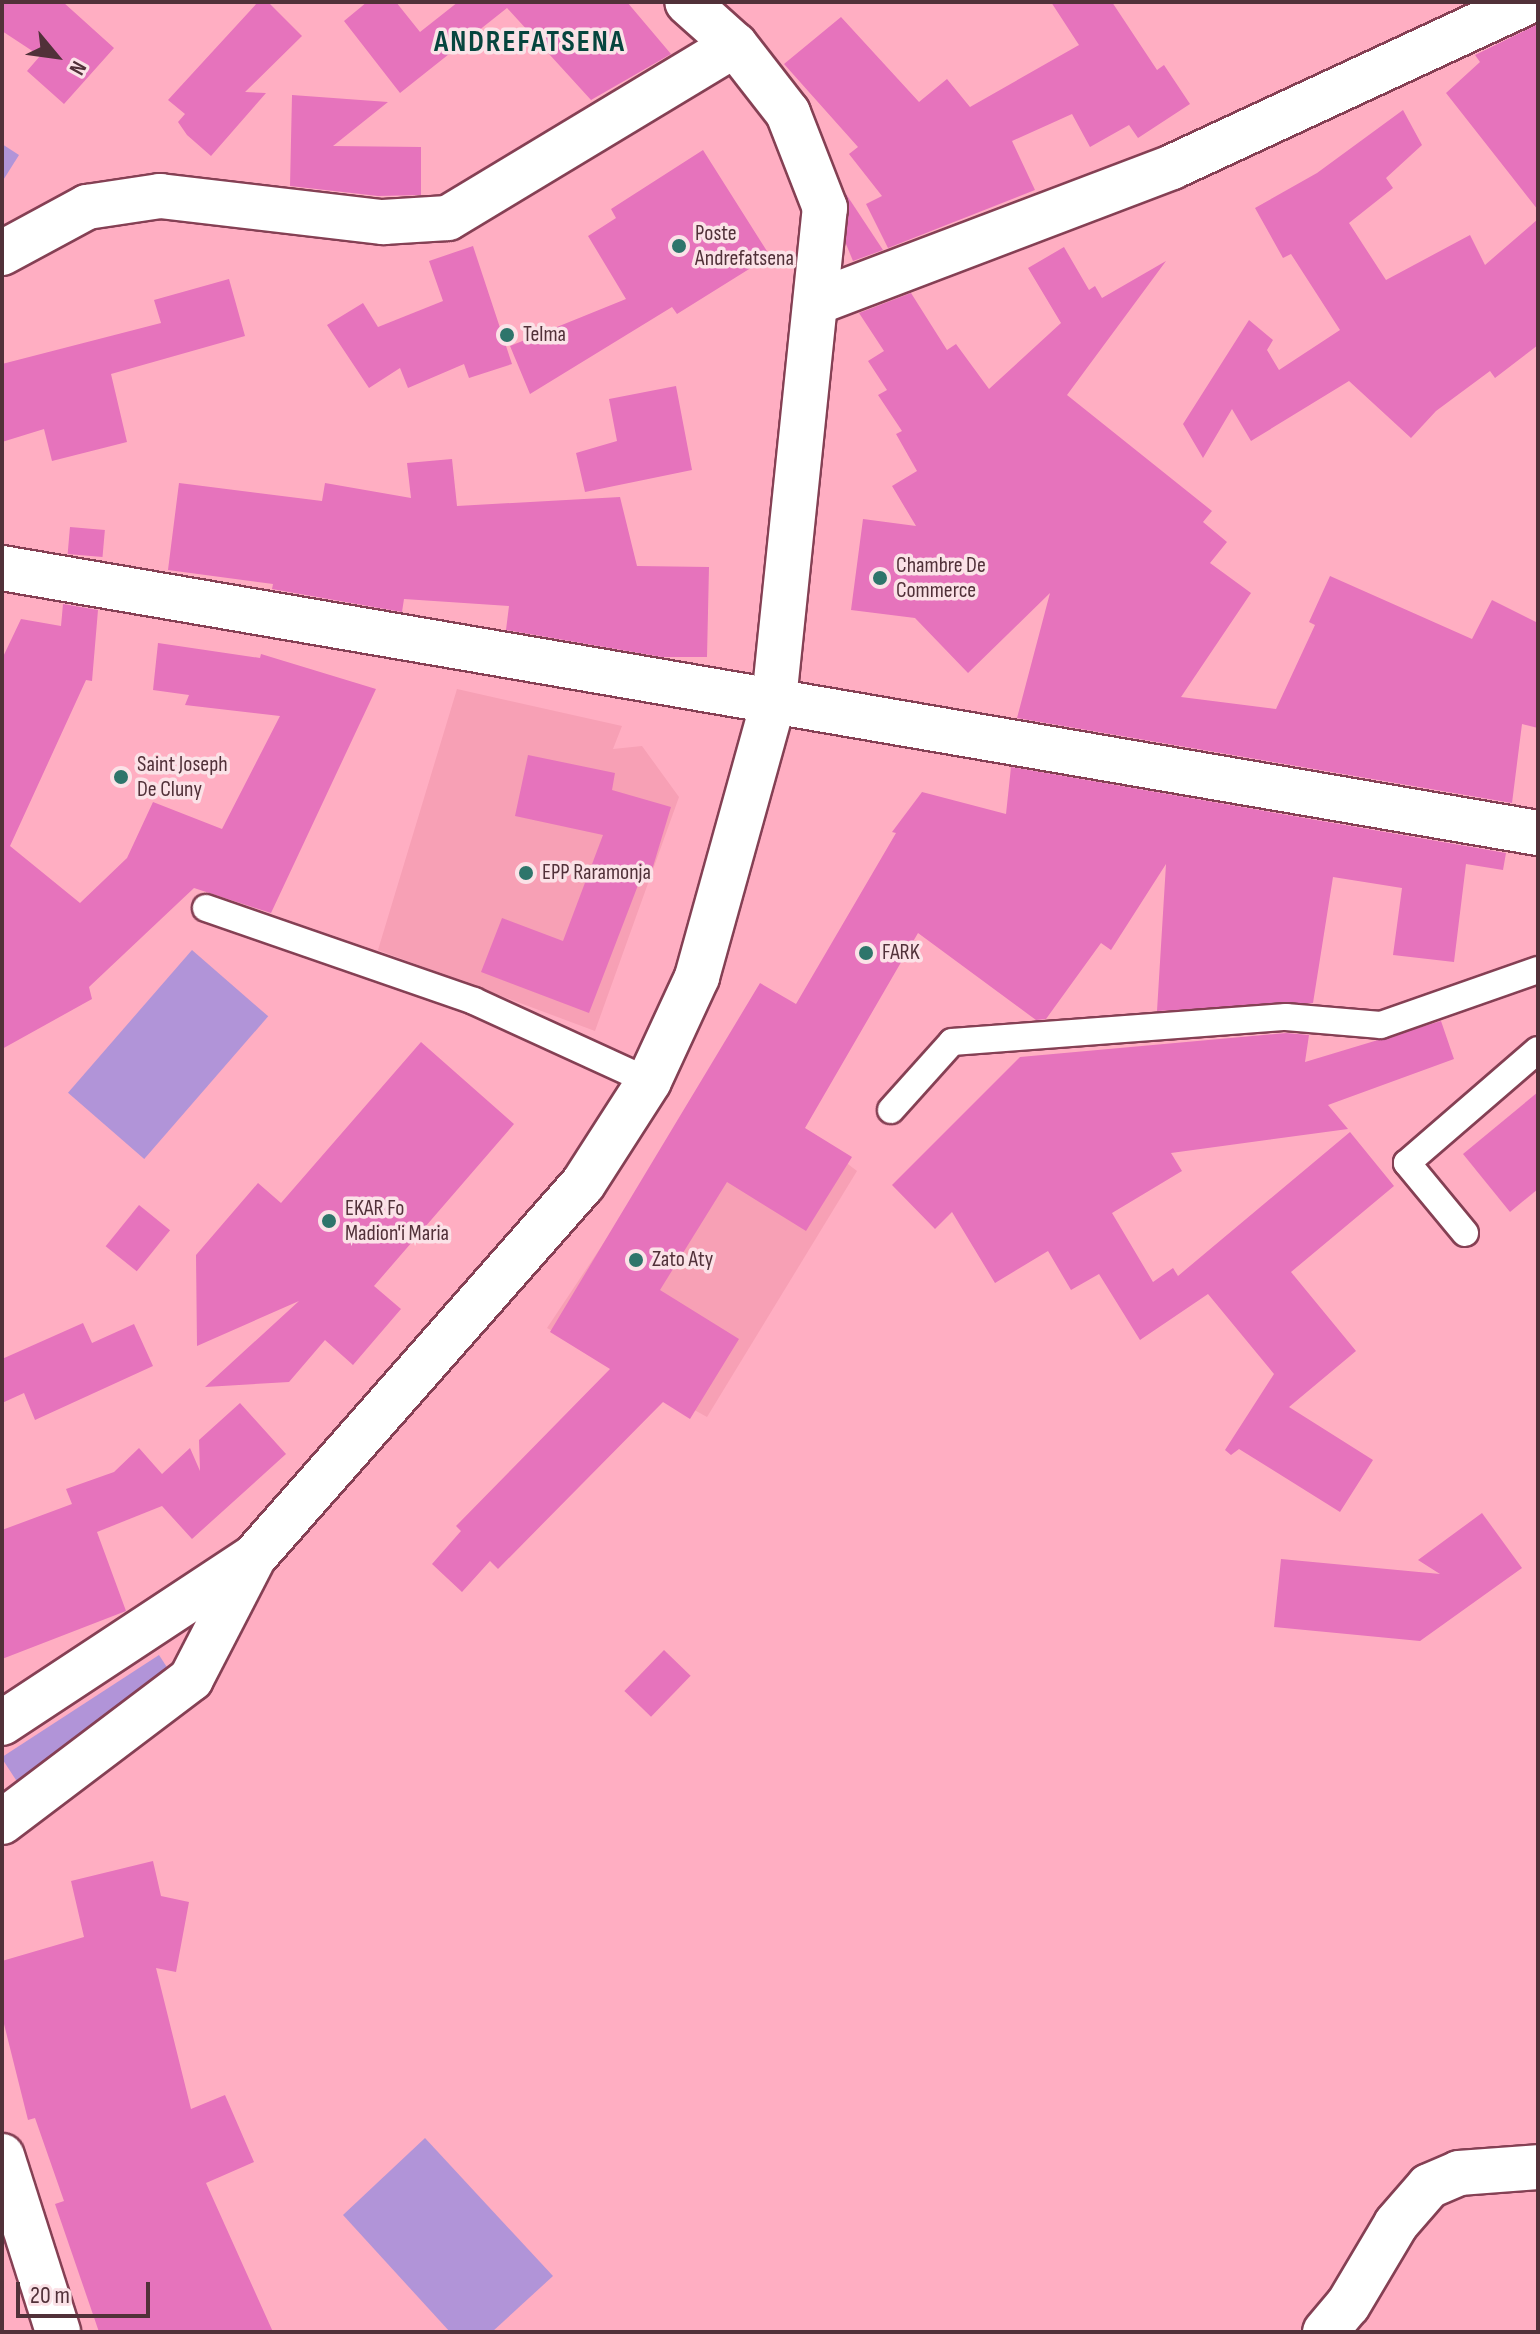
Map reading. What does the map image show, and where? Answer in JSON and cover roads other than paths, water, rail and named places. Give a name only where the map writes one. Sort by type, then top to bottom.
[{"type":"street","points":[[2,1822],[191,1679],[254,1557],[583,1184],[649,1081],[697,977],[774,700],[825,208],[788,113],[735,45],[687,2]]},
{"type":"street","points":[[817,302],[1172,167],[1527,2]]},
{"type":"street","points":[[2,253],[87,207],[160,196],[383,222],[448,218],[735,45]]},
{"type":"street","points":[[2,568],[1538,833]]},
{"type":"street","points":[[2,1723],[254,1557]]},
{"type":"street","points":[[2,2156],[58,2332]]},
{"type":"street","points":[[1325,2332],[1348,2305],[1396,2224],[1429,2186],[1459,2173],[1538,2167]]},
{"type":"lane","points":[[206,908],[474,1001],[649,1081]]},
{"type":"lane","points":[[891,1110],[952,1042],[1286,1017],[1381,1025],[1538,970]]},
{"type":"lane","points":[[1465,1233],[1407,1163],[1538,1050]]},
{"type":"place","name":"Poste Andrefatsena","points":[[679,246]]},
{"type":"place","name":"Telma","points":[[507,335]]},
{"type":"place","name":"Chambre De Commerce","points":[[880,578]]},
{"type":"place","name":"Saint Joseph De Cluny","points":[[121,777]]},
{"type":"place","name":"EPP Raramonja","points":[[526,873]]},
{"type":"place","name":"FARK","points":[[866,953]]},
{"type":"place","name":"EKAR Fo Madion'i Maria","points":[[329,1221]]},
{"type":"place","name":"Zato Aty","points":[[636,1260]]},
{"type":"district","name":"ANDREFATSENA","points":[[530,42]]}]
